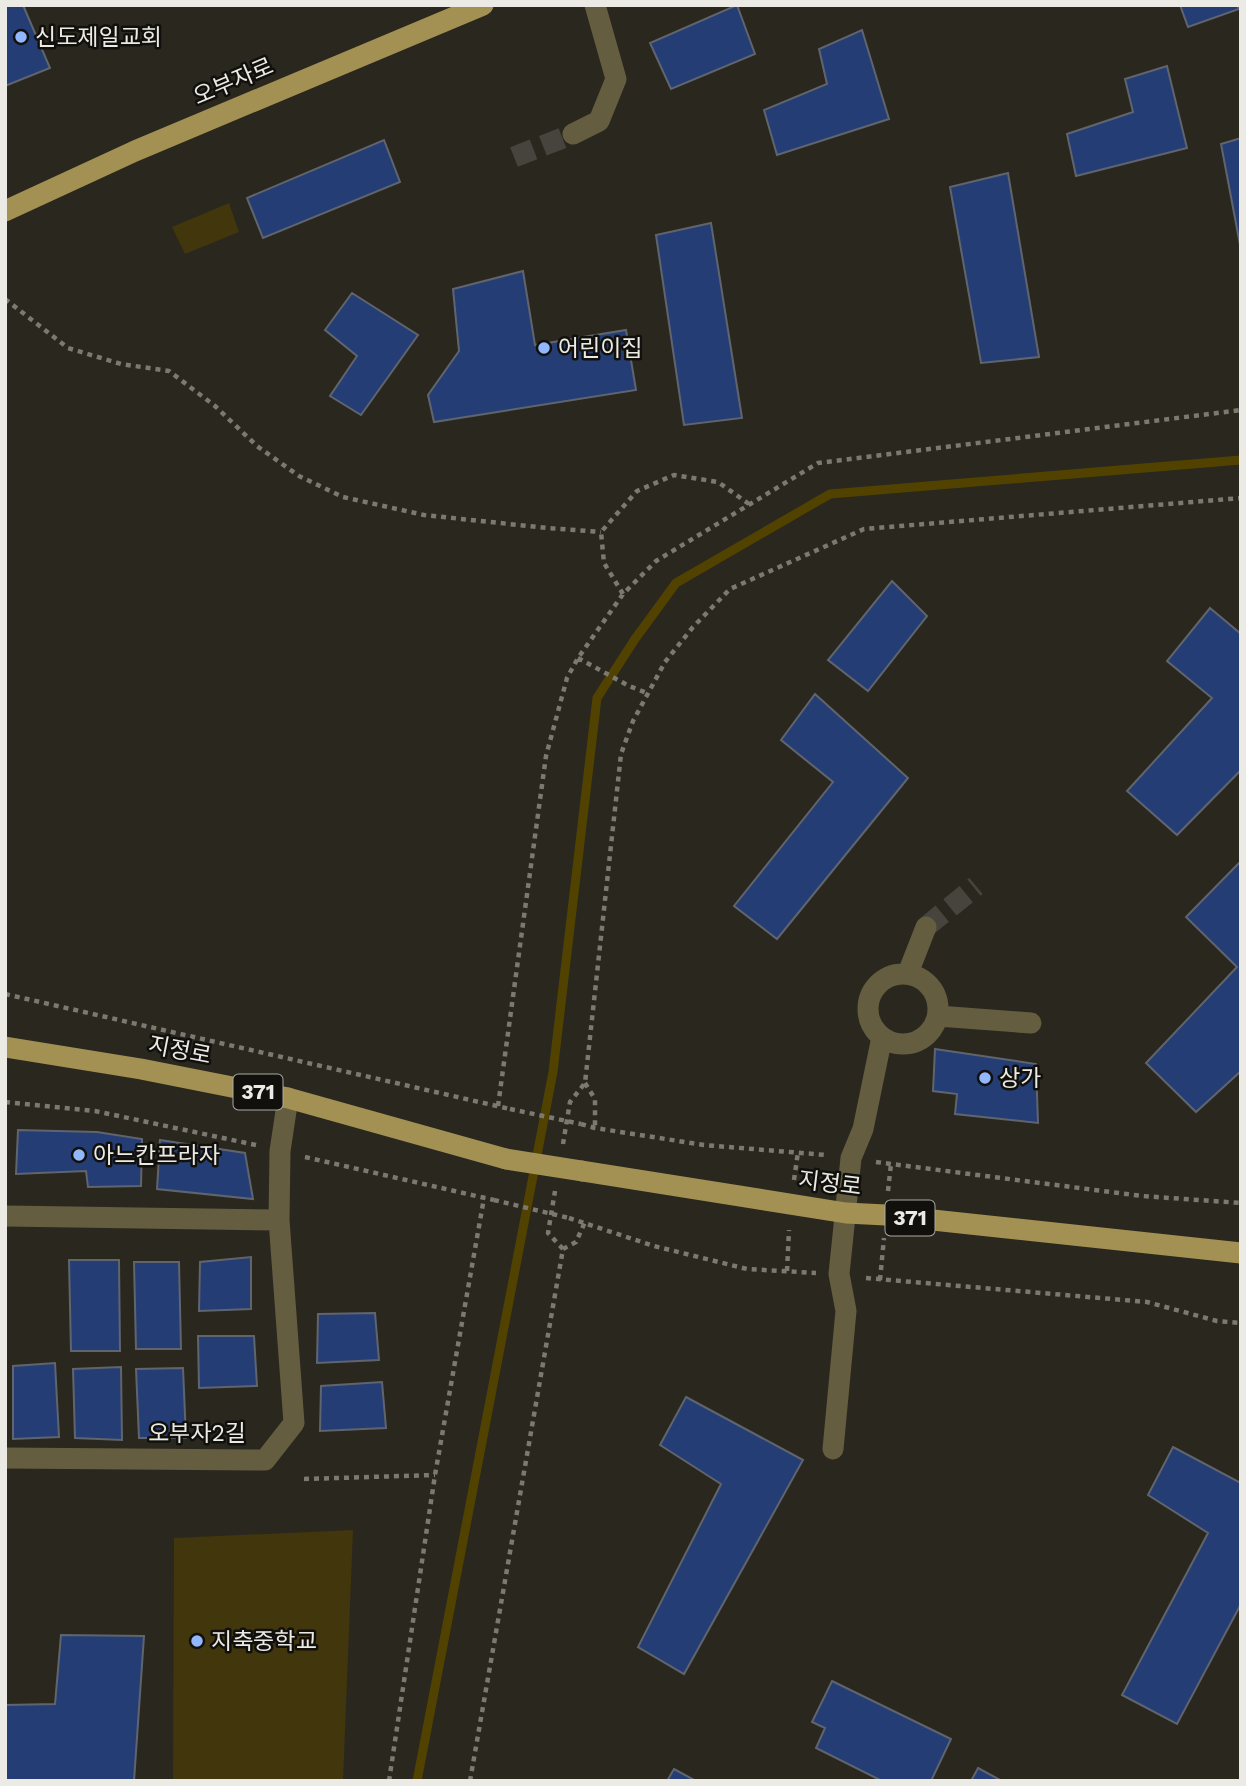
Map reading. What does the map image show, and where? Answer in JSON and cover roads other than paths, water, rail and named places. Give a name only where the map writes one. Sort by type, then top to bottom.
[{"type":"main road","name":"오부자로","points":[[5,211],[135,151],[483,5]]},
{"type":"main road","name":"지정로","points":[[5,1047],[141,1069],[288,1098],[506,1159],[846,1213],[1241,1253]]},
{"type":"street","points":[[573,134],[599,121],[616,79],[595,5]]},
{"type":"street","points":[[908,973],[926,927]]},
{"type":"street","points":[[908,973],[919,976],[929,983],[935,993],[939,1004],[938,1016],[934,1027],[916,1042],[893,1043],[874,1029],[869,1018],[870,996],[876,985],[885,978],[908,973]]},
{"type":"street","points":[[938,1016],[1031,1023]]},
{"type":"street","points":[[833,1449],[846,1311],[839,1274],[851,1158],[863,1129],[882,1037]]},
{"type":"street","name":"오부자2길","points":[[5,1458],[265,1460],[294,1423],[279,1220],[280,1151],[288,1098]]},
{"type":"street","points":[[5,1216],[279,1220]]},
{"type":"waterway","points":[[417,1781],[553,1072],[597,698],[676,583],[830,494],[1241,460]]},
{"type":"tunnel","points":[[514,157],[573,134]]},
{"type":"tunnel","points":[[926,927],[976,886]]},
{"type":"place","name":"신도제일교회","points":[[21,37]]},
{"type":"place","name":"어린이집","points":[[544,348]]},
{"type":"place","name":"상가","points":[[985,1078]]},
{"type":"place","name":"아느칸프라자","points":[[79,1155]]},
{"type":"place","name":"지축중학교","points":[[197,1641]]}]
